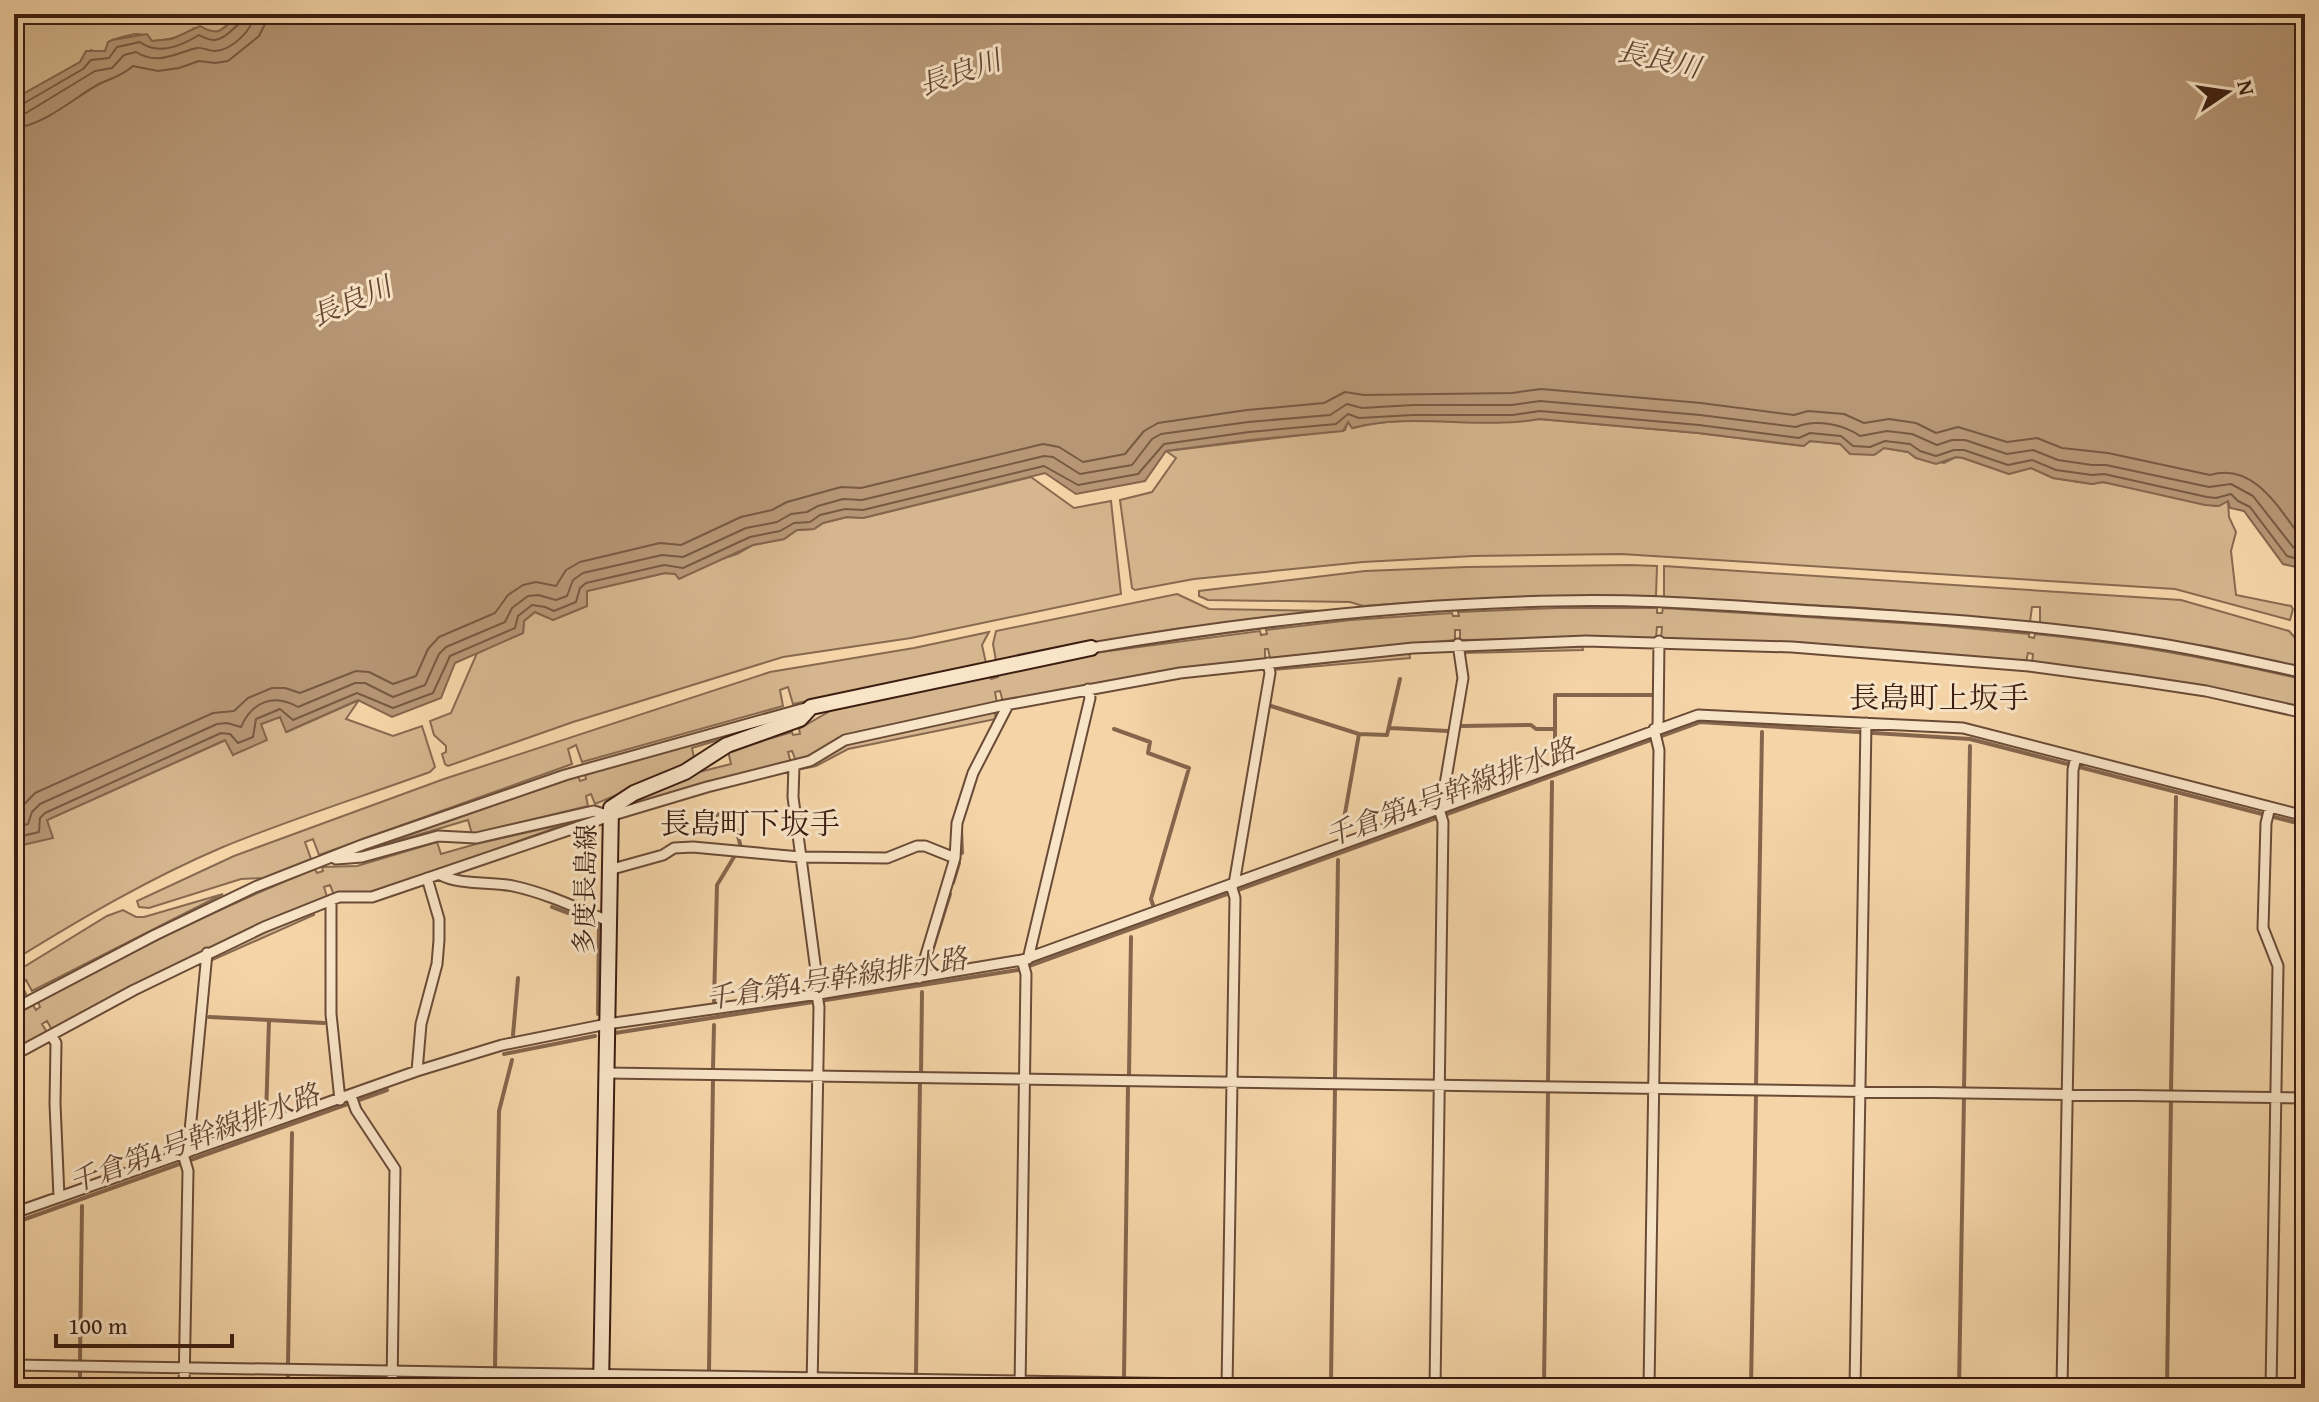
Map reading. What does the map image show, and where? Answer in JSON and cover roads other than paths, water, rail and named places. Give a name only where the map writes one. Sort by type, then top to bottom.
[{"type":"main road","name":"多度長島線","points":[[602,1381],[611,808],[685,772],[727,745],[800,719],[811,707],[1091,648]]},
{"type":"street","points":[[1091,648],[1177,634],[1351,614],[1557,600],[1864,614],[2057,630],[2137,640],[2305,673]]},
{"type":"street","points":[[1649,1388],[1659,641]]},
{"type":"street","points":[[14,1055],[207,953],[339,897],[372,897],[610,816],[810,761],[845,740],[1180,673],[1458,644],[1659,641],[1792,647],[2029,666],[2206,691],[2305,713]]},
{"type":"street","points":[[1435,1388],[1443,822],[1440,809],[1463,678],[1458,644]]},
{"type":"street","points":[[1228,1386],[1233,889],[1270,673],[1268,663]]},
{"type":"street","points":[[1020,1384],[1025,964],[1090,698],[1088,689]]},
{"type":"street","points":[[919,978],[955,858],[957,823],[973,773],[1008,705]]},
{"type":"street","points":[[14,1009],[255,887],[375,841],[565,775],[811,707]]},
{"type":"street","points":[[14,1213],[352,1097],[417,1071],[502,1045],[607,1024],[818,998],[919,978],[1025,964],[1656,729],[1706,714],[1963,728],[2075,763],[2269,812],[2305,816]]},
{"type":"street","points":[[1855,1388],[1866,725]]},
{"type":"street","points":[[2062,1388],[2075,763]]},
{"type":"street","points":[[794,765],[793,797],[818,998],[812,1383]]},
{"type":"street","points":[[329,859],[362,857],[438,836],[476,838],[594,811],[610,816]]},
{"type":"street","points":[[2269,812],[2263,928],[2278,966],[2271,1388]]},
{"type":"street","points":[[609,870],[663,855],[674,848],[693,847],[800,857],[887,858],[917,846],[925,846],[955,858]]},
{"type":"street","points":[[439,874],[449,880],[511,886],[539,893],[608,921]]},
{"type":"street","points":[[417,1071],[421,1024],[437,964],[439,940],[439,919],[427,878]]},
{"type":"street","points":[[331,900],[331,1014],[340,1100]]},
{"type":"street","points":[[184,1388],[188,1171],[185,1154],[207,953]]},
{"type":"street","points":[[51,1035],[56,1043],[59,1197]]},
{"type":"street","points":[[606,1073],[2305,1098]]},
{"type":"street","points":[[352,1097],[356,1110],[395,1169],[392,1388]]},
{"type":"street","points":[[14,1365],[392,1372],[602,1381],[1449,1388]]},
{"type":"water","name":"長良川","points":[[241,14],[2305,14],[2305,569],[2283,564],[2244,511],[2230,508],[2228,501],[2219,506],[2205,505],[2103,482],[2092,484],[2053,478],[2031,468],[2009,474],[1963,458],[1956,457],[1936,464],[1908,452],[1884,448],[1874,455],[1850,454],[1840,444],[1810,441],[1804,446],[1539,419],[1493,423],[1397,421],[1352,428],[1348,422],[1343,431],[1166,451],[1145,481],[1076,494],[1045,473],[863,518],[847,517],[823,523],[814,529],[797,530],[784,539],[753,545],[679,579],[675,574],[665,573],[587,591],[587,606],[553,620],[535,612],[524,621],[523,633],[455,663],[441,698],[392,717],[358,700],[286,732],[280,717],[261,724],[267,740],[233,755],[225,740],[47,820],[53,838],[14,847],[14,99],[80,62],[86,51],[105,51],[112,40],[147,34],[152,41],[172,39],[200,26],[218,31]]},
{"type":"waterway","points":[[1341,836],[1359,734],[1387,735],[1400,679]]},
{"type":"waterway","points":[[1555,756],[1555,695],[1652,695]]},
{"type":"waterway","points":[[1271,706],[1359,734]]},
{"type":"waterway","name":"千倉第4号幹線排水路","points":[[615,1033],[1018,970],[1700,722],[1970,739],[2305,825]]},
{"type":"waterway","points":[[1462,726],[1531,725],[1536,729],[1555,729]]},
{"type":"waterway","points":[[1390,728],[1448,731]]},
{"type":"waterway","points":[[1114,729],[1150,742],[1148,753],[1189,768],[1151,899],[1153,905]]},
{"type":"waterway","points":[[1756,1086],[1762,732]]},
{"type":"waterway","points":[[1964,1089],[1970,746]]},
{"type":"waterway","points":[[1548,1081],[1552,782]]},
{"type":"waterway","points":[[2171,1092],[2176,797]]},
{"type":"waterway","points":[[697,820],[732,811],[741,848],[745,849]]},
{"type":"waterway","points":[[961,830],[962,853]]},
{"type":"waterway","points":[[714,1002],[717,885],[734,857]]},
{"type":"waterway","points":[[1335,1078],[1338,860]]},
{"type":"waterway","points":[[953,883],[959,863]]},
{"type":"waterway","points":[[928,964],[950,894]]},
{"type":"waterway","points":[[552,907],[599,925],[598,1014]]},
{"type":"waterway","points":[[1129,1075],[1131,937]]},
{"type":"waterway","points":[[513,1035],[518,978]]},
{"type":"waterway","points":[[921,1073],[922,992]]},
{"type":"waterway","points":[[209,1017],[269,1020],[266,1117]]},
{"type":"waterway","points":[[269,1020],[324,1023]]},
{"type":"waterway","points":[[713,1069],[714,1025]]},
{"type":"waterway","name":"千倉第4号幹線排水路","points":[[504,1054],[595,1036]]},
{"type":"waterway","points":[[495,1368],[499,1111],[512,1060]]},
{"type":"waterway","points":[[709,1371],[713,1078]]},
{"type":"waterway","points":[[916,1374],[920,1081]]},
{"type":"waterway","points":[[1124,1377],[1128,1085]]},
{"type":"waterway","points":[[1331,1381],[1335,1087]]},
{"type":"waterway","name":"千倉第4号幹線排水路","points":[[14,1223],[387,1090]]},
{"type":"waterway","points":[[1544,1384],[1548,1093]]},
{"type":"waterway","points":[[1751,1387],[1756,1094]]},
{"type":"waterway","points":[[1959,1388],[1964,1097]]},
{"type":"waterway","points":[[2167,1388],[2171,1100]]},
{"type":"waterway","points":[[288,1364],[292,1133]]},
{"type":"waterway","points":[[80,1361],[82,1206]]},
{"type":"waterway","points":[[80,1372],[80,1388]]},
{"type":"waterway","points":[[288,1374],[288,1388]]},
{"type":"waterway","points":[[495,1377],[495,1388]]},
{"type":"waterway","points":[[709,1382],[709,1388]]},
{"type":"district","name":"長島町上坂手","points":[[1939,698]]},
{"type":"district","name":"長島町下坂手","points":[[750,824]]}]
